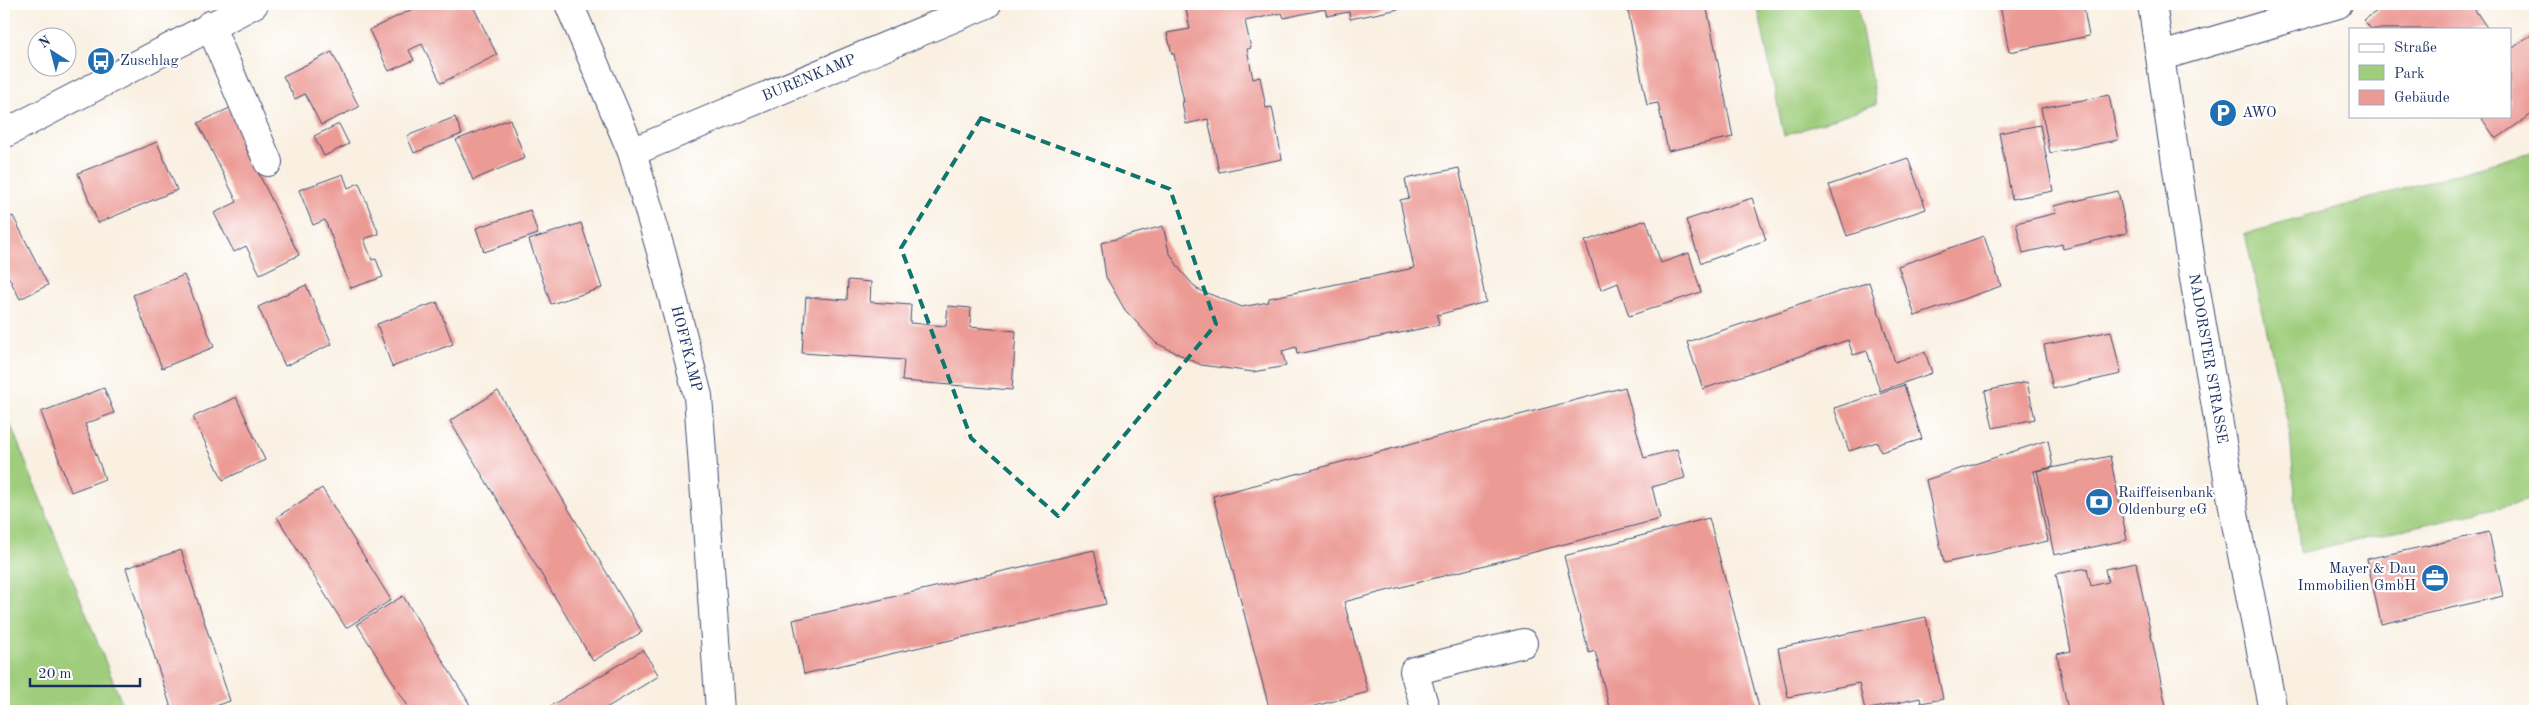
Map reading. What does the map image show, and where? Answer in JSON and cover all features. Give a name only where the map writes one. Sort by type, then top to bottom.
[{"type":"street","points":[[4,134],[210,25],[254,4]]},
{"type":"street","name":"HOFFKAMP","points":[[569,4],[632,152],[662,255],[698,396],[720,711]]},
{"type":"street","name":"BURENKAMP","points":[[632,152],[986,4]]},
{"type":"street","name":"NADORSTER STRASSE","points":[[2152,4],[2162,56],[2190,255],[2236,524],[2273,711]]},
{"type":"street","points":[[2162,56],[2338,4]]},
{"type":"street","points":[[210,25],[268,162]]},
{"type":"street","points":[[1426,711],[1414,671],[1523,643]]},
{"type":"highlighted area","points":[[981,118],[1170,189],[1216,324],[1058,516],[971,438],[901,248]]},
{"type":"green space","points":[[1757,4],[1857,4],[1876,104],[1784,136]]},
{"type":"green space","points":[[2535,151],[2535,499],[2300,553],[2290,434],[2245,234]]},
{"type":"green space","points":[[4,408],[125,711],[4,711]]},
{"type":"building","points":[[423,4],[472,4],[497,55],[441,83],[422,44],[409,50],[414,60],[389,71],[369,30]]},
{"type":"building","points":[[1185,4],[1419,5],[1350,19],[1349,12],[1327,16],[1325,9],[1284,18],[1282,13],[1245,21],[1251,48],[1247,49],[1253,79],[1260,77],[1266,108],[1272,107],[1282,159],[1219,172],[1208,119],[1186,124],[1182,102],[1184,102],[1174,54],[1172,54],[1167,33],[1190,29]]},
{"type":"building","points":[[1633,4],[1706,4],[1733,137],[1668,151],[1658,103],[1647,105],[1627,6]]},
{"type":"building","points":[[2083,4],[2089,36],[2009,52],[2000,5]]},
{"type":"building","points":[[2387,4],[2471,4],[2487,28],[2370,28],[2364,20]]},
{"type":"building","points":[[2535,32],[2535,112],[2496,139],[2481,118],[2512,118],[2512,49]]},
{"type":"building","points":[[332,52],[359,107],[321,125],[305,94],[295,99],[283,76]]},
{"type":"building","points":[[2109,95],[2118,140],[2050,153],[2041,108]]},
{"type":"building","points":[[234,106],[252,142],[245,146],[299,255],[260,274],[246,246],[234,252],[214,213],[237,202],[198,123]]},
{"type":"building","points":[[455,117],[462,134],[414,153],[407,136]]},
{"type":"building","points":[[510,119],[525,158],[473,180],[456,140]]},
{"type":"building","points":[[339,124],[349,144],[324,156],[314,136]]},
{"type":"building","points":[[2040,125],[2053,191],[2012,199],[1999,133]]},
{"type":"building","points":[[157,142],[177,190],[98,223],[78,173]]},
{"type":"building","points":[[1908,158],[1926,209],[1847,236],[1829,185]]},
{"type":"building","points":[[1459,168],[1486,302],[1437,315],[1439,325],[1297,354],[1296,347],[1282,351],[1286,366],[1253,372],[1201,365],[1156,343],[1125,310],[1106,277],[1101,243],[1163,226],[1169,252],[1181,271],[1197,289],[1242,307],[1268,302],[1269,298],[1414,268],[1400,200],[1409,198],[1405,179]]},
{"type":"building","points":[[343,174],[348,188],[359,183],[379,234],[364,239],[372,260],[376,259],[383,277],[351,288],[325,220],[313,225],[299,190]]},
{"type":"building","points":[[2118,191],[2127,233],[2063,249],[2062,244],[2023,253],[2016,223],[2056,213],[2054,206]]},
{"type":"building","points":[[1752,198],[1766,240],[1701,263],[1686,220]]},
{"type":"building","points":[[530,210],[538,234],[484,252],[476,228]]},
{"type":"building","points":[[13,216],[48,285],[20,299],[6,272],[4,273],[4,221]]},
{"type":"building","points":[[1646,220],[1661,263],[1689,253],[1701,292],[1629,316],[1618,283],[1601,290],[1585,241]]},
{"type":"building","points":[[581,223],[602,288],[551,304],[529,240]]},
{"type":"building","points":[[1984,236],[2001,286],[1915,316],[1898,266]]},
{"type":"building","points":[[184,275],[214,347],[162,368],[133,295]]},
{"type":"building","points":[[848,280],[871,282],[870,302],[911,305],[910,323],[946,326],[948,306],[971,308],[970,327],[1016,331],[1012,390],[902,381],[904,360],[802,353],[806,297],[847,300]]},
{"type":"building","points":[[1869,282],[1895,362],[1925,352],[1932,373],[1880,391],[1867,351],[1853,355],[1848,340],[1703,389],[1687,342]]},
{"type":"building","points":[[306,285],[332,344],[285,366],[258,307]]},
{"type":"building","points":[[437,302],[453,344],[392,367],[377,324]]},
{"type":"building","points":[[2111,331],[2121,374],[2053,389],[2044,345]]},
{"type":"building","points":[[2027,382],[2035,419],[1993,428],[1985,391]]},
{"type":"building","points":[[1904,385],[1922,439],[1881,452],[1877,442],[1849,451],[1834,408]]},
{"type":"building","points":[[1625,387],[1644,458],[1677,449],[1685,478],[1652,487],[1660,519],[1344,602],[1368,692],[1296,711],[1270,711],[1213,496]]},
{"type":"building","points":[[104,388],[114,413],[85,424],[105,479],[71,492],[41,412]]},
{"type":"building","points":[[498,391],[642,632],[593,661],[450,421]]},
{"type":"building","points":[[236,397],[265,460],[223,480],[193,417]]},
{"type":"building","points":[[2048,440],[2053,467],[2034,471],[2048,541],[1944,563],[1926,480]]},
{"type":"building","points":[[2110,456],[2127,540],[2054,555],[2037,471]]},
{"type":"building","points":[[322,488],[391,600],[346,628],[277,517]]},
{"type":"building","points":[[1709,518],[1760,711],[1610,711],[1595,651],[1589,653],[1564,556]]},
{"type":"building","name":"Mayer & Dau Immobilien GmbH","points":[[2489,532],[2503,596],[2381,624],[2367,559]]},
{"type":"building","points":[[181,550],[230,701],[199,711],[172,711],[126,568]]},
{"type":"building","points":[[1094,550],[1106,604],[804,674],[793,620]]},
{"type":"building","points":[[2136,563],[2167,711],[2068,711],[2057,654],[2071,651],[2056,574],[2087,568],[2091,586],[2108,582],[2105,569]]},
{"type":"building","points":[[403,596],[472,708],[466,711],[411,711],[357,624]]},
{"type":"building","points":[[1926,617],[1943,699],[1921,703],[1920,698],[1865,710],[1859,683],[1788,697],[1778,648]]},
{"type":"building","points":[[643,650],[659,676],[601,711],[542,711]]},
{"type":"place","name":"Zuschlag","points":[[101,61]]},
{"type":"place","name":"AWO","points":[[2223,113]]},
{"type":"place","name":"Raiffeisenbank Oldenburg eG","points":[[2099,502]]},
{"type":"place","name":"Mayer & Dau Immobilien GmbH","points":[[2435,578]]}]
